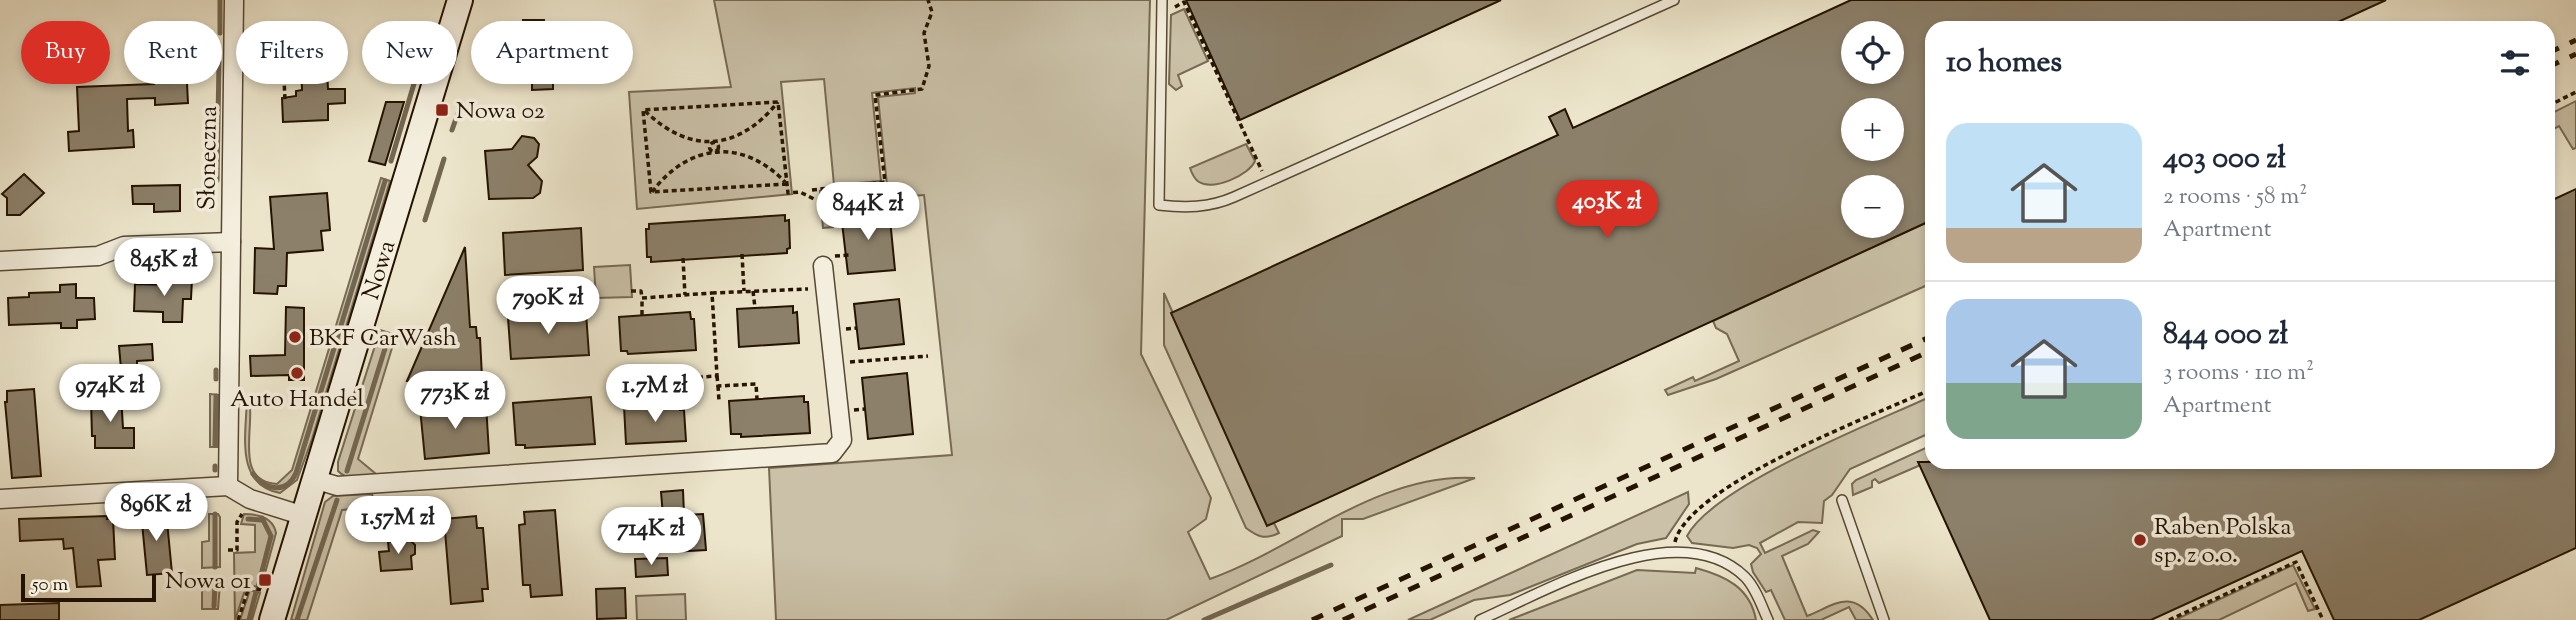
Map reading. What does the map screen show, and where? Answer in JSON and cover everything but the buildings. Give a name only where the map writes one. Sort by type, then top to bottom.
[{"type":"main road","name":"Nowa","points":[[266,610],[317,480],[460,0]]},
{"type":"street","name":"Słoneczna","points":[[228,486],[234,0]]},
{"type":"street","points":[[0,261],[98,256],[124,246],[231,243]]},
{"type":"street","points":[[317,480],[337,486],[359,485],[832,453],[842,440],[823,266]]},
{"type":"street","points":[[0,499],[228,486],[263,504],[304,516]]},
{"type":"lane","points":[[1162,0],[1159,205],[1214,204],[1674,0]]},
{"type":"lane","points":[[1842,500],[1884,620]]},
{"type":"lane","points":[[1479,620],[1624,558],[1674,551],[1716,561],[1744,575],[1768,620]]},
{"type":"path","points":[[812,190],[885,182],[875,95],[922,89],[929,66],[924,33],[932,12],[928,0]]},
{"type":"path","points":[[1174,0],[1174,8],[1184,2],[1267,182]]},
{"type":"path","points":[[284,84],[285,100]]},
{"type":"path","points":[[2555,102],[2576,92]]},
{"type":"path","points":[[643,110],[778,102]]},
{"type":"path","points":[[643,110],[665,129],[680,136],[714,142],[736,137],[758,125],[778,102]]},
{"type":"path","points":[[778,102],[788,193],[800,192],[814,199]]},
{"type":"path","points":[[643,110],[652,192]]},
{"type":"path","points":[[714,142],[710,148],[715,152]]},
{"type":"path","points":[[652,192],[676,167],[699,155],[715,152],[745,156],[762,163],[787,184]]},
{"type":"path","points":[[652,192],[787,184]]},
{"type":"path","points":[[742,254],[744,291]]},
{"type":"path","points":[[683,258],[685,295]]},
{"type":"path","points":[[642,298],[794,288]]},
{"type":"path","points":[[631,291],[641,291],[642,315]]},
{"type":"path","points":[[753,291],[755,308]]},
{"type":"path","points":[[712,293],[719,401]]},
{"type":"path","points":[[850,362],[928,356]]},
{"type":"path","points":[[655,404],[654,380],[717,376]]},
{"type":"path","points":[[718,386],[756,384],[757,399]]},
{"type":"path","points":[[1674,551],[1678,533],[1696,511],[1735,481],[1925,392]]},
{"type":"path","points":[[228,550],[237,550],[239,516],[250,511]]},
{"type":"path","points":[[2169,620],[2296,562],[2321,619]]},
{"type":"path","points":[[266,586],[266,610]]},
{"type":"path","points":[[238,620],[249,587],[257,589]]},
{"type":"shaded area","points":[[714,0],[1150,0],[1141,354],[1211,498],[1206,519],[1188,532],[1210,579],[1242,566],[1372,499],[1405,487],[1440,479],[1475,478],[1363,519],[1342,519],[1342,536],[1166,620],[776,620],[769,468],[952,455],[924,195],[831,202],[833,227],[823,228],[820,191],[887,185],[878,97],[915,93],[915,88],[872,93],[881,181],[834,185],[824,79],[781,82],[792,194],[637,209],[629,92],[731,87]]},
{"type":"shaded area","points":[[1184,9],[1208,61],[1178,75],[1182,86],[1176,90],[1169,84],[1171,15]]},
{"type":"shaded area","points":[[2576,101],[2576,148],[2573,149],[2559,126],[2555,128],[2555,112]]},
{"type":"shaded area","points":[[1246,144],[1255,161],[1239,176],[1222,183],[1205,184],[1193,176],[1190,168]]},
{"type":"shaded area","points":[[381,178],[390,181],[312,439],[297,480],[280,493],[265,488],[255,479],[246,454],[247,395],[250,406],[250,461],[254,472],[263,480],[277,484],[292,470]]},
{"type":"shaded area","points":[[1925,223],[1925,286],[1716,379],[1668,395],[1665,390],[1693,377],[1695,381],[1739,361],[1727,334],[1716,328],[1713,321],[1893,238],[1904,238],[1904,233]]},
{"type":"shaded area","points":[[630,265],[632,297],[596,298],[594,267]]},
{"type":"shaded area","points":[[1164,293],[1267,525],[1274,523],[1279,533],[1262,536],[1246,528],[1164,345]]},
{"type":"shaded area","points":[[380,330],[396,335],[358,459],[376,474],[361,478],[346,477],[338,471],[338,462]]},
{"type":"shaded area","points":[[210,394],[219,395],[218,447],[210,447]]},
{"type":"shaded area","points":[[1925,399],[1925,435],[1850,469],[1832,495],[1824,501],[1822,523],[1798,522],[1760,543],[1765,553],[1813,530],[1819,532],[1808,544],[1782,556],[1807,616],[1834,604],[1850,602],[1865,610],[1873,620],[1856,620],[1849,607],[1821,620],[1785,620],[1771,590],[1766,592],[1753,572],[1751,564],[1761,554],[1757,548],[1749,545],[1733,548],[1692,543],[1687,536],[1703,516],[1729,496],[1837,438]]},
{"type":"shaded area","points":[[1925,448],[1925,463],[1879,483],[1875,479],[1872,481],[1872,487],[1853,495],[1852,484]]},
{"type":"shaded area","points":[[1688,492],[1689,504],[1666,538],[1637,544],[1510,595],[1474,600],[1430,620],[1408,620]]},
{"type":"shaded area","points":[[372,494],[375,507],[342,510],[307,620],[291,620],[325,502],[333,496]]},
{"type":"shaded area","points":[[209,514],[218,514],[220,517],[220,567],[202,568],[202,542],[209,541]]},
{"type":"shaded area","points":[[244,514],[268,520],[276,533],[261,588],[247,584],[235,620],[234,553],[255,552],[255,525],[241,524]]},
{"type":"shaded area","points":[[2293,565],[2315,609],[2308,611],[2296,583],[2219,620],[2175,620]]},
{"type":"shaded area","points":[[1696,568],[1726,579],[1742,591],[1756,620],[1509,620],[1637,570],[1695,573]]},
{"type":"shaded area","points":[[202,581],[220,584],[218,609],[202,609]]},
{"type":"shaded area","points":[[250,590],[260,593],[252,620],[240,620]]},
{"type":"shaded area","points":[[685,594],[686,620],[637,620],[636,596]]},
{"type":"waterway","points":[[220,0],[220,21]]},
{"type":"waterway","points":[[217,181],[219,84]]},
{"type":"waterway","points":[[391,161],[414,84]]},
{"type":"waterway","points":[[452,130],[459,110]]},
{"type":"waterway","points":[[425,220],[444,159]]},
{"type":"waterway","points":[[253,474],[264,484],[276,488],[287,485],[296,473],[385,181]]},
{"type":"waterway","points":[[347,471],[387,342]]},
{"type":"waterway","points":[[216,370],[216,379]]},
{"type":"waterway","points":[[215,445],[216,396]]},
{"type":"waterway","points":[[297,620],[337,500]]},
{"type":"waterway","points":[[215,514],[215,567]]},
{"type":"waterway","points":[[258,587],[271,536],[262,518]]},
{"type":"waterway","points":[[248,519],[262,520]]},
{"type":"waterway","points":[[1204,620],[1331,565]]},
{"type":"waterway","points":[[214,606],[215,584]]},
{"type":"waterway","points":[[249,620],[256,592]]},
{"type":"railway","points":[[2555,50],[2576,40]]},
{"type":"railway","points":[[2555,64],[2576,54]]},
{"type":"railway","points":[[1312,620],[1925,339]]},
{"type":"railway","points":[[1343,620],[1925,353]]},
{"type":"place","name":"Nowa 02","points":[[442,110]]},
{"type":"place","name":"BKF CarWash","points":[[295,337]]},
{"type":"place","name":"Auto Handel","points":[[297,373]]},
{"type":"place","name":"Raben Polska sp. z o.o.","points":[[2140,540]]},
{"type":"place","name":"Nowa 01","points":[[265,580]]}]
